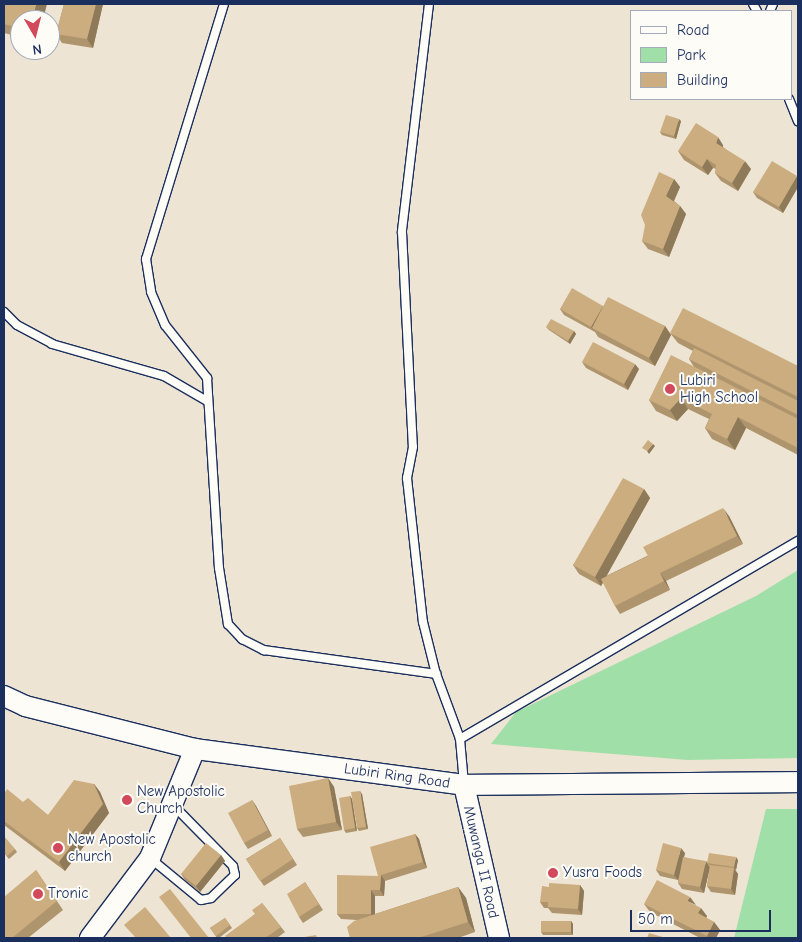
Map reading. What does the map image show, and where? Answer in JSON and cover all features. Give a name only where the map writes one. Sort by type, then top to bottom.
[{"type":"main road","name":"Lubiri Ring Road","points":[[4,696],[25,706],[195,749],[464,785],[798,782]]},
{"type":"main road","points":[[90,938],[150,858],[195,749]]},
{"type":"main road","name":"Muwanga II Road","points":[[464,785],[499,938]]},
{"type":"lane","points":[[224,4],[146,259],[151,292],[164,325],[207,378],[219,568],[228,624],[242,638],[264,650],[436,674]]},
{"type":"lane","points":[[429,4],[402,232],[413,447],[407,478],[423,622],[436,674],[460,740],[464,785]]},
{"type":"lane","points":[[789,100],[798,121]]},
{"type":"lane","points":[[4,312],[17,325],[52,344],[164,376],[207,401]]},
{"type":"lane","points":[[460,740],[798,541]]},
{"type":"lane","points":[[150,858],[200,900],[211,898],[235,875],[233,866],[173,805]]},
{"type":"green space","points":[[798,570],[798,758],[688,760],[491,744],[516,712],[756,596]]},
{"type":"green space","points":[[766,809],[798,809],[798,938],[734,938]]},
{"type":"building","points":[[4,4],[36,4],[34,10],[10,10],[10,26],[4,24]]},
{"type":"building","points":[[64,4],[96,4],[87,39],[60,35],[60,19]]},
{"type":"building","points":[[666,115],[679,119],[674,136],[660,132]]},
{"type":"building","points":[[696,123],[718,137],[716,143],[745,161],[732,183],[715,173],[716,165],[707,159],[702,167],[678,151]]},
{"type":"building","points":[[772,161],[797,176],[779,207],[753,192]]},
{"type":"building","points":[[659,172],[674,179],[666,196],[680,206],[663,249],[642,241],[645,225],[641,215]]},
{"type":"building","points":[[572,288],[603,306],[591,327],[560,309]]},
{"type":"building","points":[[608,297],[665,326],[649,358],[592,328]]},
{"type":"building","points":[[683,308],[798,366],[798,397],[670,333]]},
{"type":"building","points":[[551,319],[574,331],[568,341],[546,327]]},
{"type":"building","points":[[593,342],[635,364],[624,384],[582,362]]},
{"type":"building","points":[[694,348],[798,401],[798,415],[689,359]]},
{"type":"building","points":[[671,355],[798,419],[798,448],[738,417],[727,439],[705,428],[712,414],[681,398],[670,410],[649,400]]},
{"type":"building","points":[[648,440],[653,444],[647,451],[642,448]]},
{"type":"building","points":[[623,478],[644,489],[595,577],[573,565]]},
{"type":"building","points":[[723,508],[737,536],[660,573],[664,581],[615,606],[601,579],[648,556],[643,547]]},
{"type":"building","points":[[328,778],[336,822],[297,829],[289,786]]},
{"type":"building","name":"New Apostolic church","points":[[74,780],[94,784],[103,804],[59,862],[4,821],[4,794],[7,789],[23,802],[28,798],[48,815]]},
{"type":"building","points":[[360,791],[366,827],[357,828],[351,792]]},
{"type":"building","points":[[350,796],[355,828],[344,830],[339,798]]},
{"type":"building","points":[[252,800],[268,830],[244,843],[228,813]]},
{"type":"building","points":[[415,834],[423,862],[381,875],[380,890],[371,890],[371,914],[337,914],[337,875],[378,876],[370,847]]},
{"type":"building","points":[[4,836],[15,849],[7,856],[4,852]]},
{"type":"building","points":[[280,838],[293,859],[260,881],[246,859]]},
{"type":"building","points":[[206,843],[221,855],[196,886],[181,874]]},
{"type":"building","points":[[663,843],[681,848],[674,875],[656,870]]},
{"type":"building","points":[[709,853],[736,857],[734,867],[707,863]]},
{"type":"building","points":[[683,857],[706,861],[700,887],[678,883]]},
{"type":"building","points":[[710,865],[734,868],[731,889],[707,886]]},
{"type":"building","name":"Tronic","points":[[36,870],[57,901],[12,938],[4,938],[4,897]]},
{"type":"building","points":[[657,880],[690,897],[687,901],[701,908],[698,913],[714,922],[707,936],[644,904]]},
{"type":"building","points":[[305,882],[319,904],[299,917],[287,894]]},
{"type":"building","points":[[549,883],[580,885],[578,909],[548,907],[548,902],[540,902],[542,886],[549,887]]},
{"type":"building","points":[[458,887],[468,922],[418,938],[350,938],[347,927],[354,921]]},
{"type":"building","points":[[170,889],[209,938],[191,938],[159,897]]},
{"type":"building","points":[[262,903],[281,927],[265,938],[227,938],[225,936],[255,914],[252,910]]},
{"type":"building","points":[[145,907],[171,938],[136,938],[124,925]]},
{"type":"building","points":[[225,918],[230,925],[216,936],[210,928]]},
{"type":"building","points":[[541,921],[571,921],[571,932],[541,932]]},
{"type":"building","points":[[649,933],[666,938],[647,938]]},
{"type":"building","points":[[316,935],[317,938],[299,938]]},
{"type":"place","name":"Lubiri High School","points":[[670,389]]},
{"type":"place","name":"New Apostolic Church","points":[[127,800]]},
{"type":"place","name":"New Apostolic church","points":[[58,848]]},
{"type":"place","name":"Yusra Foods","points":[[553,873]]},
{"type":"place","name":"Tronic","points":[[38,894]]}]
